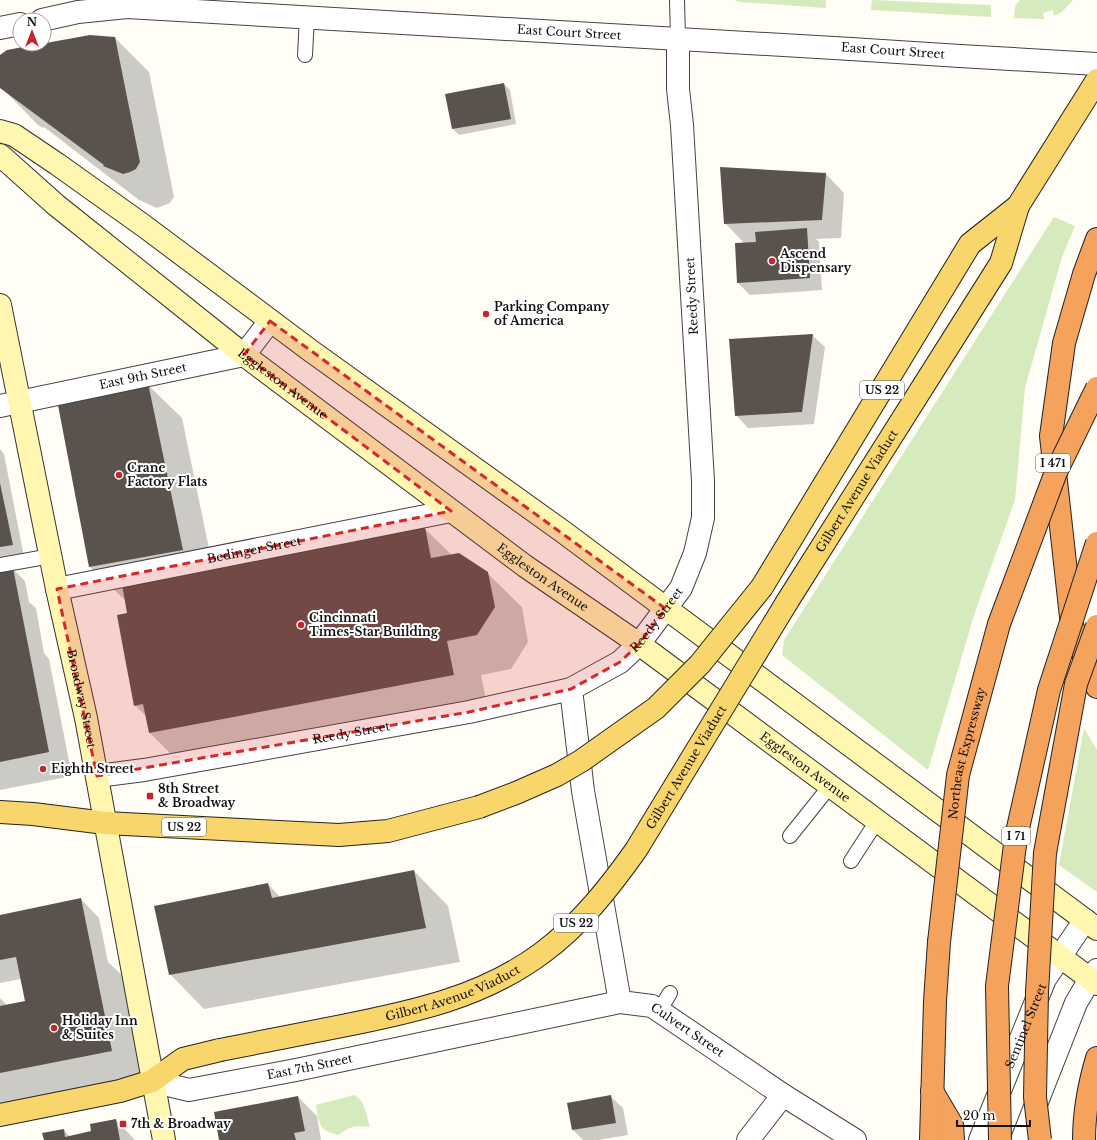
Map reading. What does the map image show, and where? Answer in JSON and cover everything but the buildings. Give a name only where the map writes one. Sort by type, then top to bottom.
[{"type":"highway","name":"I 471","points":[[1097,239],[1084,274],[1064,344],[1051,436],[1072,626],[1097,687]]},
{"type":"highway","name":"Northeast Expressway","points":[[931,1140],[939,942],[958,775],[999,624],[1056,472],[1097,388]]},
{"type":"highway","name":"I 71","points":[[1000,1140],[997,986],[1016,837],[1049,690],[1097,543]]},
{"type":"highway","points":[[1040,1140],[1035,1089],[1037,992],[1045,853],[1076,684],[1097,626]]},
{"type":"highway","points":[[1084,1140],[1084,1118],[1088,1091],[1097,1058]]},
{"type":"highway","points":[[932,1091],[952,1125],[952,1140]]},
{"type":"main road","name":"Gilbert Avenue Viaduct","points":[[152,1081],[182,1059],[220,1050],[405,1014],[437,1005],[476,991],[506,976],[542,953],[574,926],[608,889],[636,850],[787,602],[1001,263],[1018,206],[1097,80]]},
{"type":"main road","points":[[0,131],[14,135],[58,164],[158,236],[270,321],[562,531],[1091,925]]},
{"type":"main road","name":"Eggleston Avenue","points":[[0,155],[56,205],[244,355],[451,511],[526,566],[639,644],[1060,956],[1094,978]]},
{"type":"main road","name":"Gilbert Avenue Viaduct","points":[[105,823],[338,835],[388,831],[479,807],[557,775],[581,761],[656,708],[700,664],[762,587],[970,244],[1018,206]]},
{"type":"main road","name":"Broadway Street","points":[[0,305],[9,404],[50,556],[86,718],[164,1140]]},
{"type":"main road","name":"US 22","points":[[0,812],[33,814],[105,823]]},
{"type":"main road","name":"US 22","points":[[0,1115],[120,1091],[152,1081]]},
{"type":"street","name":"East Court Street","points":[[52,18],[78,12],[127,7],[678,38],[1097,64]]},
{"type":"street","points":[[0,28],[12,26]]},
{"type":"street","name":"Reedy Street","points":[[97,776],[144,770],[469,712],[571,689],[620,662],[639,644],[681,588],[695,553],[703,518],[703,481],[683,132],[678,88],[678,38]]},
{"type":"street","points":[[244,355],[270,321]]},
{"type":"street","name":"East 9th Street","points":[[9,404],[244,355]]},
{"type":"street","name":"Bedinger Street","points":[[57,589],[451,511]]},
{"type":"street","points":[[571,689],[583,791],[620,1002]]},
{"type":"street","name":"Sentinel Street","points":[[980,1140],[1045,979],[1060,956],[1091,925]]},
{"type":"street","points":[[1022,1140],[1076,1003],[1094,978]]},
{"type":"street","name":"Culvert Street","points":[[620,1002],[652,1006],[665,1002],[783,1094],[855,1140]]},
{"type":"street","name":"East 7th Street","points":[[152,1081],[190,1090],[620,1002]]},
{"type":"street","points":[[748,1140],[783,1094]]},
{"type":"lane","points":[[677,0],[678,38]]},
{"type":"lane","points":[[305,55],[307,17]]},
{"type":"lane","points":[[0,566],[50,556]]},
{"type":"lane","points":[[790,836],[830,786]]},
{"type":"lane","points":[[851,862],[877,821]]},
{"type":"highlighted area","points":[[270,321],[666,609],[639,644],[620,662],[571,689],[469,712],[97,776],[57,589],[451,511],[244,355]]},
{"type":"green space","points":[[734,0],[826,0],[826,8],[740,2]]},
{"type":"green space","points":[[872,0],[991,5],[991,17],[871,10]]},
{"type":"green space","points":[[1020,0],[1073,0],[1062,12],[1054,16],[1053,10],[1043,13],[1044,19],[1014,18],[1015,6]]},
{"type":"green space","points":[[1054,217],[1075,226],[1062,257],[1025,388],[1015,500],[976,609],[928,770],[782,655],[784,640]]},
{"type":"green space","points":[[1084,728],[1097,750],[1097,892],[1059,865]]},
{"type":"green space","points":[[354,1095],[361,1100],[367,1114],[370,1127],[353,1127],[339,1135],[324,1129],[319,1122],[316,1105]]},
{"type":"place","name":"Ascend Dispensary","points":[[772,261]]},
{"type":"place","name":"Parking Company of America","points":[[486,314]]},
{"type":"place","name":"Crane Factory Flats","points":[[119,475]]},
{"type":"place","name":"Cincinnati Times-Star Building","points":[[301,625]]},
{"type":"place","name":"Eighth Street","points":[[43,769]]},
{"type":"place","name":"8th Street & Broadway","points":[[150,796]]},
{"type":"place","name":"Holiday Inn & Suites","points":[[54,1028]]},
{"type":"place","name":"7th & Broadway","points":[[123,1124]]}]
